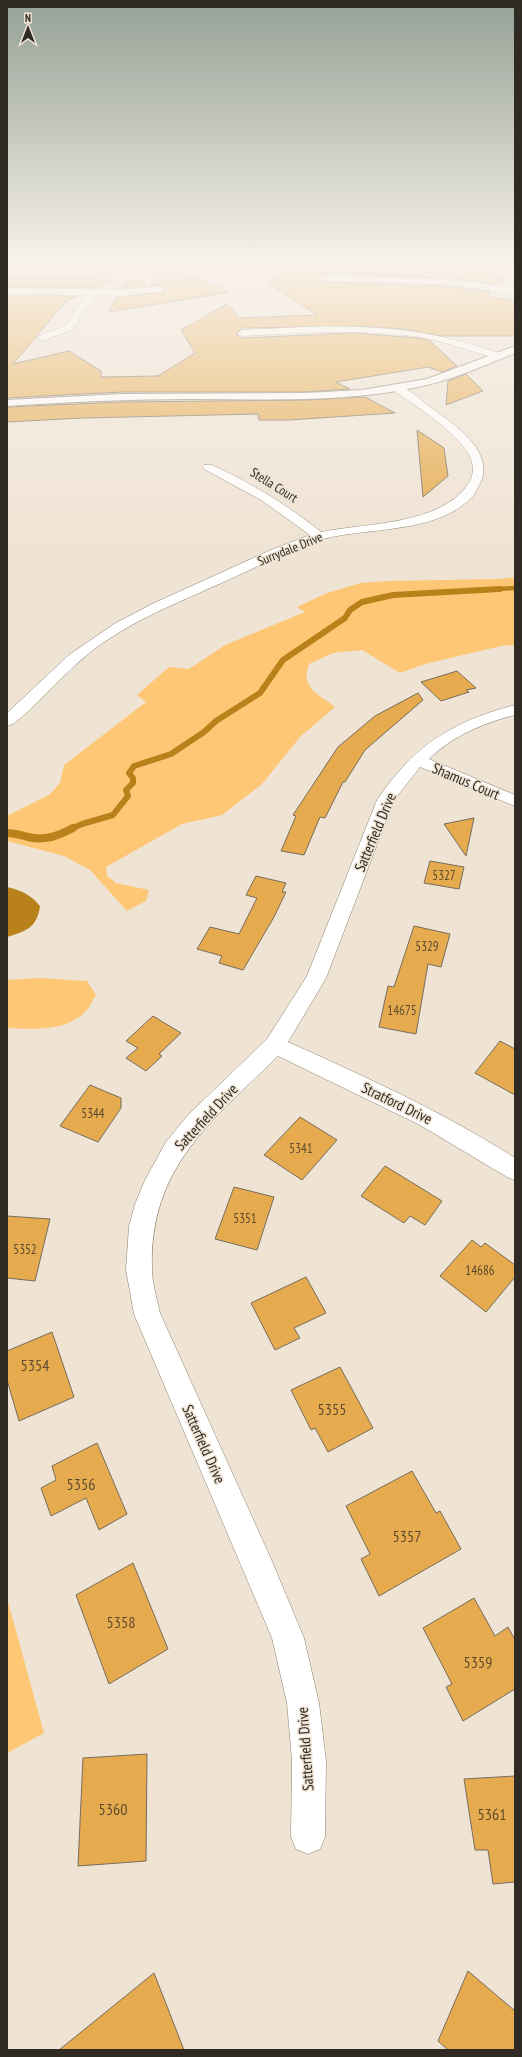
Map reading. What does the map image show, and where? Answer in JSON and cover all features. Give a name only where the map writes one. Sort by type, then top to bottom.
[{"type":"street","points":[[7,402],[127,397],[304,397],[353,394],[397,388],[438,379],[496,357]]},
{"type":"street","name":"Surrydale Drive","points":[[7,721],[60,670],[110,632],[138,616],[295,545],[319,536],[403,523],[441,512],[459,503],[472,490],[479,471],[478,462],[474,453],[455,433],[397,388]]},
{"type":"street","name":"Stella Court","points":[[208,467],[243,483],[270,499],[319,536]]},
{"type":"street","name":"Satterfield Drive","points":[[308,1837],[309,1761],[302,1704],[288,1638],[260,1570],[147,1314],[138,1270],[141,1226],[147,1204],[157,1180],[174,1149],[196,1122],[275,1044],[316,978],[386,800],[400,777],[436,743],[452,733],[478,721],[515,710]]},
{"type":"street","name":"Shamus Court","points":[[417,760],[515,801]]},
{"type":"street","name":"Stratford Drive","points":[[275,1044],[435,1122],[490,1153],[515,1170]]},
{"type":"shaded area","points":[[515,577],[515,645],[501,646],[425,664],[400,673],[362,650],[333,653],[309,664],[307,679],[312,690],[335,707],[300,737],[262,784],[222,815],[182,824],[106,867],[107,876],[116,883],[149,890],[146,901],[127,911],[90,870],[64,856],[7,841],[7,816],[49,795],[60,783],[64,765],[146,702],[137,695],[169,667],[189,669],[225,645],[305,612],[297,607],[327,593],[361,583],[388,581],[499,579]]},
{"type":"shaded area","points":[[7,887],[25,894],[40,906],[36,919],[30,928],[7,937]]},
{"type":"shaded area","points":[[39,978],[87,981],[96,995],[86,1011],[67,1024],[37,1029],[7,1028],[7,980]]},
{"type":"shaded area","points":[[7,1598],[44,1733],[7,1753]]},
{"type":"building","points":[[7,357],[19,357],[13,364],[43,357],[79,357],[101,371],[101,377],[158,376],[189,357],[447,357],[457,366],[442,372],[428,367],[336,382],[350,389],[305,392],[122,392],[7,398]]},
{"type":"building","points":[[466,374],[483,391],[446,405],[448,381]]},
{"type":"building","points":[[365,397],[395,413],[289,420],[259,420],[258,414],[83,418],[7,422],[7,407],[122,402],[305,400]]},
{"type":"building","points":[[417,430],[444,448],[448,476],[423,497]]},
{"type":"building","points":[[457,671],[476,688],[466,690],[469,692],[441,701],[421,682]]},
{"type":"building","points":[[418,693],[423,700],[365,750],[345,782],[343,782],[325,818],[320,817],[304,855],[281,851],[296,816],[293,815],[338,747],[375,716]]},
{"type":"building","points":[[474,818],[466,856],[444,824]]},
{"type":"building","points":[[430,861],[464,867],[459,889],[424,883]]},
{"type":"building","points":[[256,876],[286,883],[282,892],[286,892],[274,917],[243,970],[219,963],[222,956],[197,949],[210,927],[239,934],[257,898],[246,895]]},
{"type":"building","points":[[414,926],[450,934],[441,967],[428,964],[416,1034],[379,1027],[388,986],[394,987]]},
{"type":"building","points":[[153,1016],[181,1033],[159,1054],[162,1056],[146,1071],[126,1058],[138,1048],[126,1041]]},
{"type":"building","points":[[500,1041],[515,1049],[515,1095],[475,1073]]},
{"type":"building","points":[[90,1085],[121,1098],[121,1108],[98,1142],[60,1126]]},
{"type":"building","points":[[300,1117],[337,1140],[302,1180],[264,1155]]},
{"type":"building","points":[[385,1166],[442,1201],[425,1225],[410,1216],[404,1223],[361,1196]]},
{"type":"building","points":[[234,1187],[274,1197],[257,1250],[215,1239]]},
{"type":"building","points":[[7,1216],[50,1219],[35,1281],[7,1278]]},
{"type":"building","points":[[472,1240],[481,1247],[485,1243],[515,1265],[515,1277],[486,1312],[440,1276]]},
{"type":"building","points":[[306,1277],[326,1313],[294,1328],[300,1338],[275,1350],[251,1303]]},
{"type":"building","points":[[52,1332],[74,1397],[19,1421],[7,1380],[7,1351]]},
{"type":"building","points":[[340,1367],[373,1428],[328,1452],[315,1428],[311,1430],[291,1390]]},
{"type":"building","points":[[97,1443],[127,1514],[99,1530],[86,1498],[51,1516],[41,1488],[56,1480],[52,1466]]},
{"type":"building","points":[[412,1471],[436,1513],[440,1511],[461,1549],[379,1596],[361,1559],[370,1554],[346,1506]]},
{"type":"building","points":[[133,1563],[168,1649],[109,1684],[76,1595]]},
{"type":"building","points":[[474,1598],[495,1636],[508,1627],[515,1640],[515,1689],[463,1721],[446,1687],[452,1684],[423,1628]]},
{"type":"building","points":[[147,1754],[146,1861],[78,1866],[83,1758]]},
{"type":"building","points":[[515,1776],[515,1882],[493,1884],[488,1850],[475,1850],[464,1779]]},
{"type":"building","points":[[468,1971],[515,2011],[515,2050],[448,2050],[438,2041]]},
{"type":"building","points":[[154,1973],[184,2050],[59,2050]]},
{"type":"waterway","points":[[482,590],[515,588]]},
{"type":"waterway","points":[[71,829],[82,824],[113,815],[128,796],[126,790],[133,783],[133,778],[129,773],[134,766],[171,754],[204,732],[216,721],[260,693],[283,660],[345,618],[350,610],[362,602],[393,595],[500,589]]},
{"type":"waterway","points":[[7,833],[34,838],[46,838],[73,828]]}]
